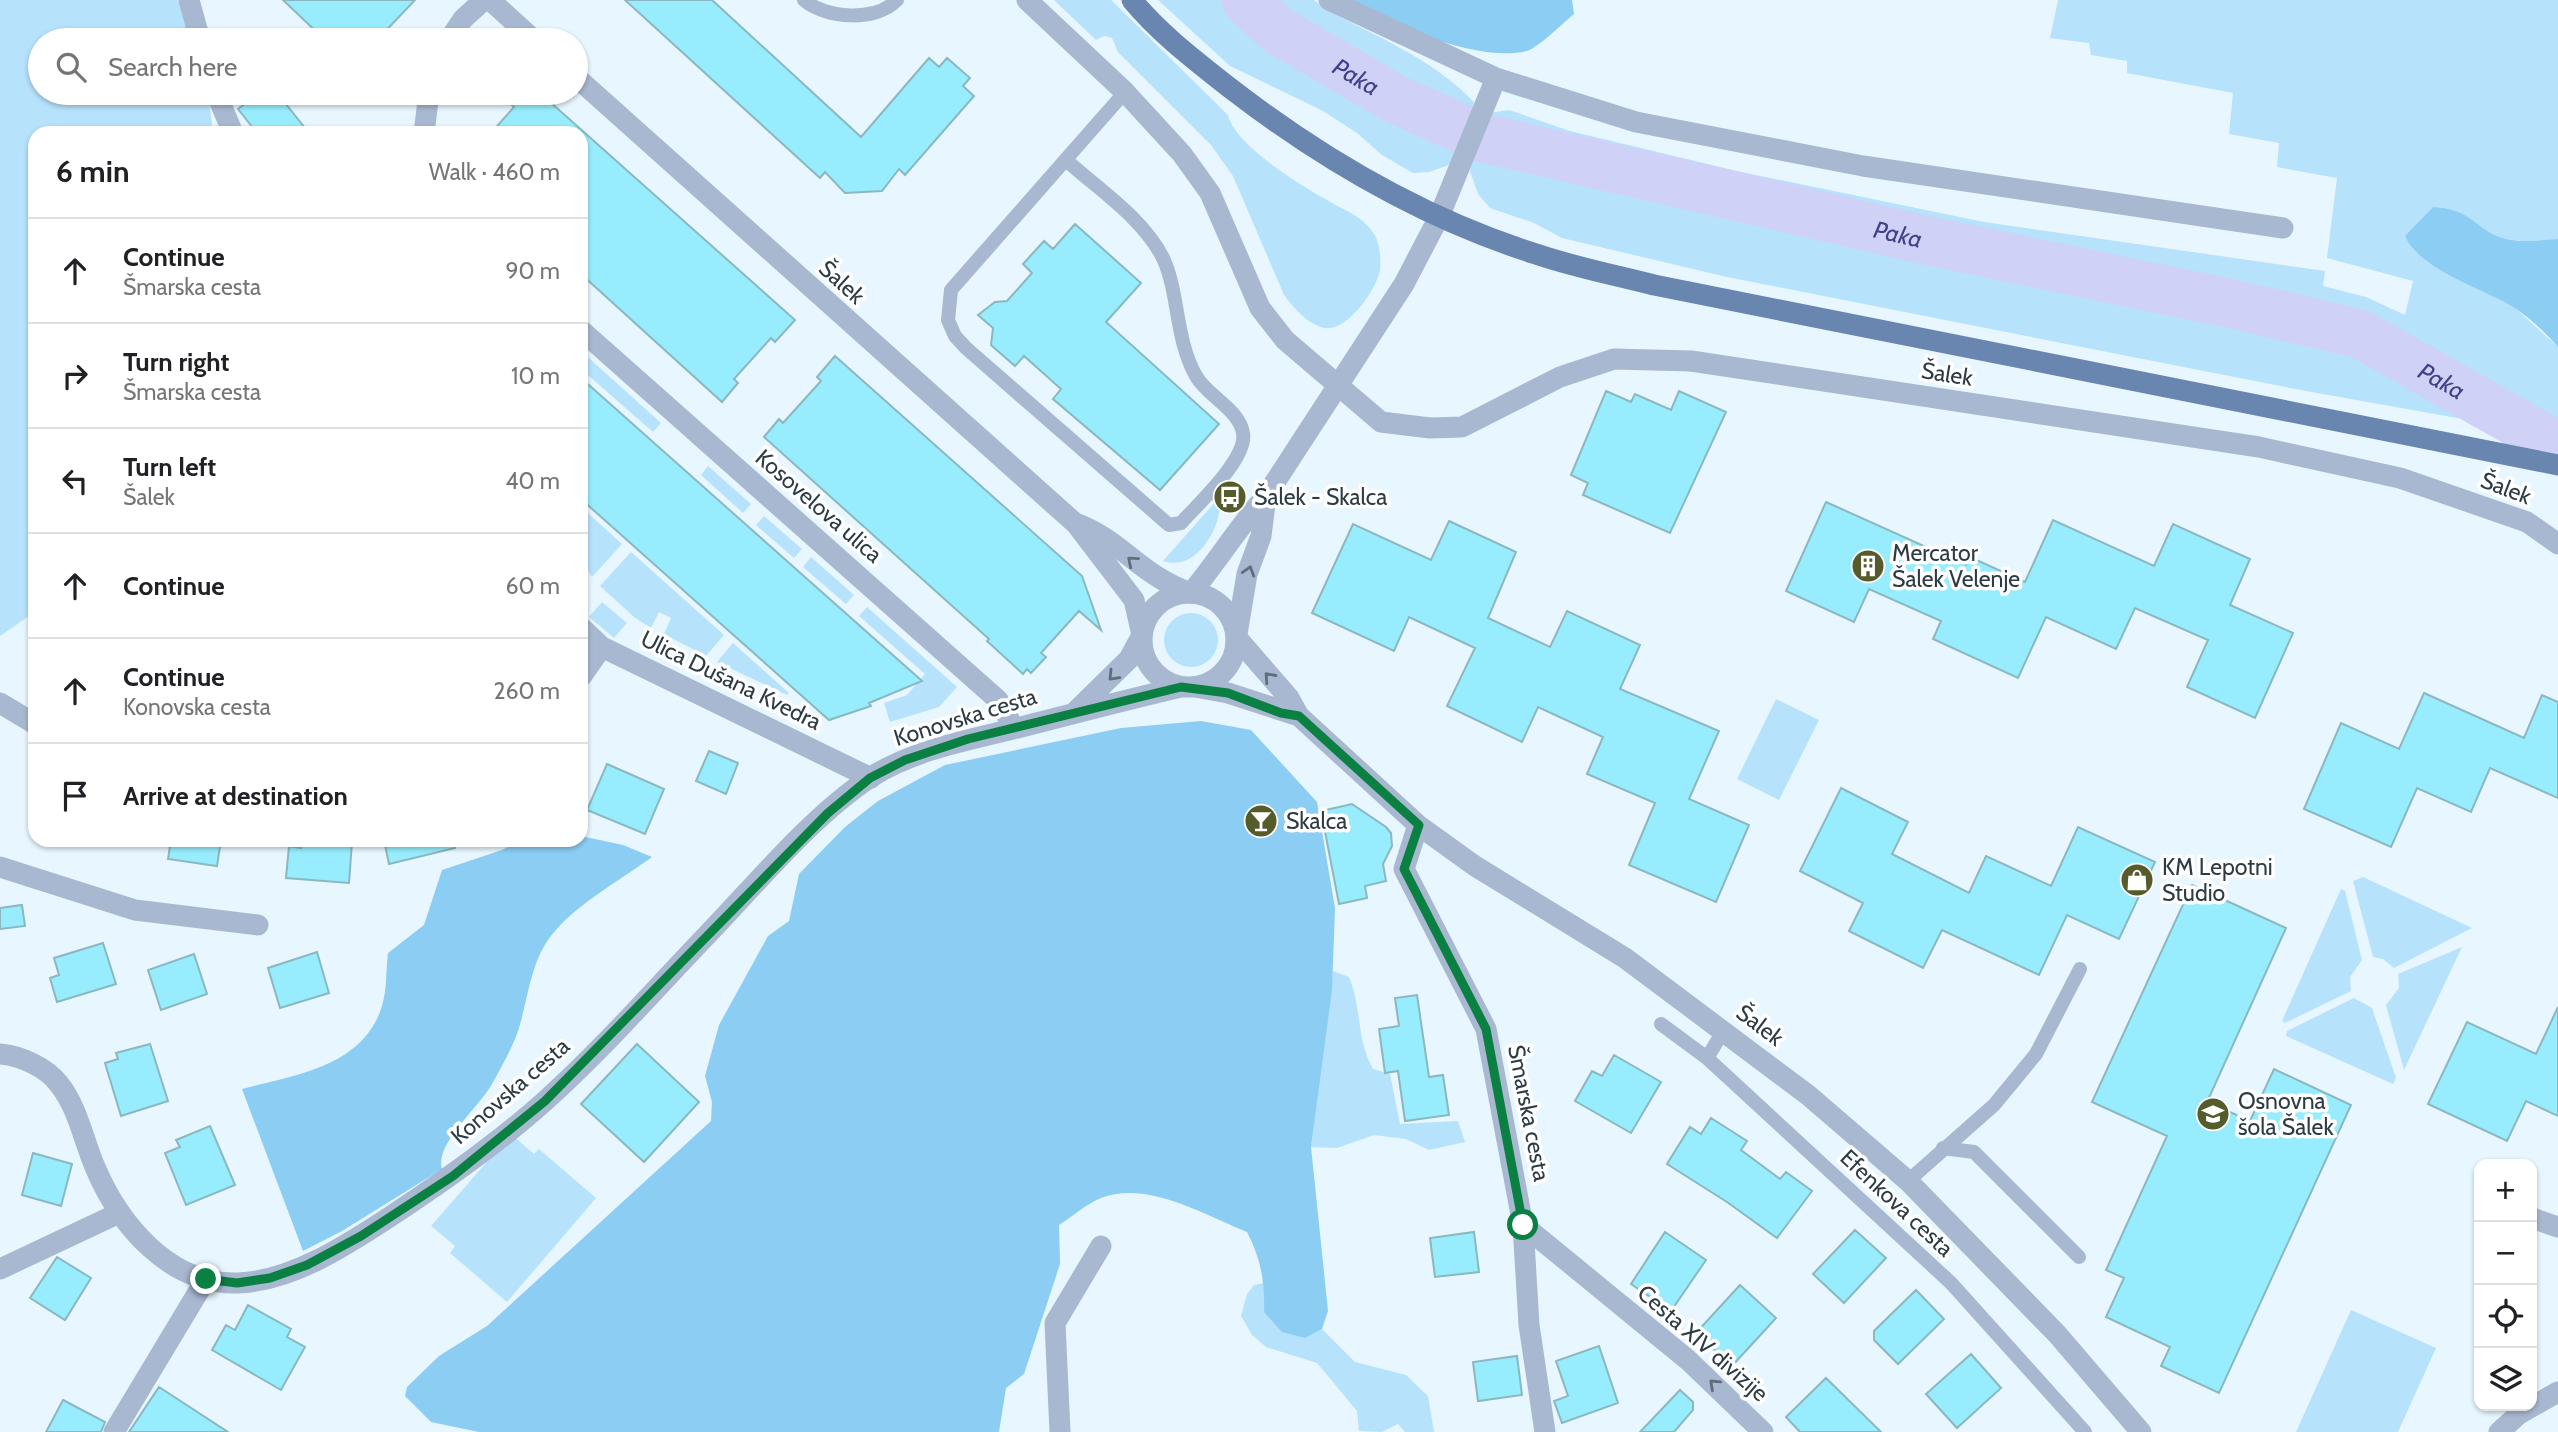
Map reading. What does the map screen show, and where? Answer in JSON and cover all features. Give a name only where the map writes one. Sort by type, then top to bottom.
[{"type":"main road","points":[[1132,0],[1185,52],[1326,156],[1439,217],[1537,255],[1654,285],[2558,465]]},
{"type":"street","points":[[189,0],[197,28]]},
{"type":"street","points":[[457,28],[484,0]]},
{"type":"street","points":[[490,0],[521,28]]},
{"type":"street","name":"Šalek","points":[[1027,0],[1125,92],[1182,153],[1210,193],[1260,308],[1285,340],[1381,422],[1430,428],[1462,427],[1560,377],[1614,359],[1691,361],[2259,447],[2400,478],[2526,522],[2558,544]]},
{"type":"street","points":[[1329,0],[1496,79],[1636,122],[1863,166],[2283,228]]},
{"type":"street","points":[[1191,593],[1221,556],[1241,524],[1266,496],[1404,284],[1439,217],[1496,79]]},
{"type":"street","name":"Šalek","points":[[588,88],[1076,524]]},
{"type":"street","points":[[221,105],[230,126]]},
{"type":"street","points":[[425,126],[428,105]]},
{"type":"street","name":"Kosovelova ulica","points":[[588,336],[998,700],[1014,728]]},
{"type":"street","points":[[1188,687],[1221,676],[1235,652],[1247,574],[1261,536],[1266,496]]},
{"type":"street","points":[[1076,524],[1098,532],[1158,580],[1191,593]]},
{"type":"street","points":[[1076,524],[1133,600],[1143,649],[1156,674],[1188,687],[1228,693],[1281,713],[1299,716]]},
{"type":"street","points":[[1076,711],[1129,659],[1153,609],[1177,594],[1191,593],[1205,595],[1223,606],[1234,624],[1237,638],[1289,698],[1299,716]]},
{"type":"street","points":[[588,633],[603,647]]},
{"type":"street","name":"Ulica Dušana Kvedra","points":[[588,667],[603,647],[870,778]]},
{"type":"street","name":"Konovska cesta","points":[[0,1054],[36,1065],[57,1081],[72,1106],[96,1169],[120,1213],[139,1240],[157,1255],[206,1279],[237,1283],[270,1278],[307,1265],[361,1236],[453,1176],[545,1101],[784,856],[870,778],[932,750],[1076,711],[1188,687]]},
{"type":"street","points":[[0,703],[28,720]]},
{"type":"street","name":"Šalek","points":[[1299,716],[1419,825],[1475,866],[1625,958],[1808,1095],[1908,1181],[2057,1334],[2141,1432]]},
{"type":"street","name":"Šmarska cesta","points":[[1419,825],[1404,869],[1486,1029],[1523,1225],[1530,1325],[1545,1432]]},
{"type":"street","points":[[0,867],[135,910],[258,925]]},
{"type":"street","points":[[0,1269],[120,1213]]},
{"type":"street","points":[[2537,1220],[2558,1227]]},
{"type":"street","name":"Cesta XIV divizije","points":[[1523,1225],[1688,1360],[1763,1432]]},
{"type":"street","points":[[1060,1432],[1055,1322],[1101,1246]]},
{"type":"street","points":[[114,1432],[206,1279]]},
{"type":"street","points":[[2499,1432],[2519,1414],[2558,1392]]},
{"type":"lane","points":[[804,0],[837,15],[870,14],[892,6],[897,0]]},
{"type":"lane","points":[[1066,160],[1143,229],[1164,259],[1182,344],[1196,378],[1236,419],[1244,433],[1239,456],[1181,523],[1169,525],[966,348],[955,335],[948,320],[951,290],[1125,92]]},
{"type":"lane","points":[[1908,1181],[1994,1105],[2036,1054],[2080,970]]},
{"type":"lane","name":"Efenkova cesta","points":[[1661,1024],[1707,1058],[1951,1283],[2085,1432]]},
{"type":"lane","points":[[1707,1058],[1724,1030]]},
{"type":"lane","points":[[1943,1148],[1974,1152],[2079,1258]]},
{"type":"shaded area","points":[[0,0],[177,0],[184,8],[190,28],[28,28],[28,105],[210,105],[212,126],[28,126],[28,617],[0,636]]},
{"type":"shaded area","points":[[1054,0],[1111,0],[1228,115],[1233,127],[1255,151],[1315,193],[1353,214],[1370,228],[1379,246],[1380,270],[1373,288],[1360,308],[1342,323],[1325,328],[1296,310],[1284,295],[1233,176],[1211,145],[1118,52],[1112,38],[1104,36],[1096,40]]},
{"type":"shaded area","points":[[1158,0],[1232,0],[1289,49],[1382,108],[1460,144],[1452,164],[1429,172],[1413,173],[1382,155],[1357,133],[1323,111],[1230,66]]},
{"type":"shaded area","points":[[1261,0],[1314,0],[1327,10],[1405,50],[1441,73],[1474,102],[1471,118],[1360,70],[1308,38]]},
{"type":"shaded area","points":[[1353,0],[1572,0],[1574,14],[1532,49],[1507,53],[1485,52],[1413,31]]},
{"type":"shaded area","points":[[2058,0],[2558,0],[2558,239],[2528,241],[2504,238],[2463,214],[2433,207],[2405,237],[2426,261],[2515,308],[2558,347],[2558,419],[2377,333],[2240,295],[2055,258],[1732,184],[1571,152],[1485,125],[1489,113],[1509,110],[1570,131],[1741,172],[1984,222],[2325,271],[2323,286],[2366,297],[2405,315],[2413,281],[2327,258],[2337,178],[2277,167],[2279,143],[2229,134],[2233,93],[2127,73],[2127,61],[2091,55],[2089,43],[2050,38]]},
{"type":"shaded area","points":[[1475,149],[1566,174],[1859,239],[1906,244],[2229,310],[2356,346],[2444,389],[2502,426],[2295,389],[1727,277],[1562,238],[1534,223],[1490,208],[1478,194],[1470,171]]},
{"type":"shaded area","points":[[2433,207],[2463,214],[2497,236],[2511,240],[2558,239],[2558,347],[2519,311],[2453,277],[2424,259],[2413,248],[2405,236]]},
{"type":"shaded area","points":[[588,357],[661,423],[653,432],[588,375]]},
{"type":"shaded area","points":[[708,466],[751,504],[743,513],[701,475]]},
{"type":"shaded area","points":[[1216,501],[1222,506],[1215,527],[1201,549],[1180,562],[1163,561]]},
{"type":"shaded area","points":[[588,513],[622,544],[592,577],[588,570]]},
{"type":"shaded area","points":[[764,516],[802,549],[794,558],[756,525]]},
{"type":"shaded area","points":[[631,552],[724,635],[706,656],[664,634],[671,618],[659,612],[651,628],[634,617],[600,586]]},
{"type":"shaded area","points":[[811,557],[854,595],[846,604],[803,567]]},
{"type":"shaded area","points":[[602,602],[627,623],[614,638],[589,617]]},
{"type":"shaded area","points":[[867,607],[957,687],[939,707],[890,722],[884,703],[907,695],[925,674],[859,616]]},
{"type":"shaded area","points":[[1191,613],[1210,621],[1218,640],[1210,659],[1191,667],[1172,659],[1164,640],[1172,621]]},
{"type":"shaded area","points":[[733,643],[789,693],[787,695],[717,662]]},
{"type":"shaded area","points":[[1776,699],[1819,720],[1779,800],[1737,779]]},
{"type":"shaded area","points":[[1201,721],[1251,730],[1317,802],[1335,908],[1332,990],[1311,1147],[1328,1311],[1322,1329],[1305,1338],[1282,1332],[1264,1312],[1261,1271],[1247,1232],[1156,1196],[1119,1194],[1095,1201],[1059,1225],[1060,1264],[1024,1374],[1006,1388],[999,1432],[479,1432],[431,1422],[405,1396],[407,1387],[439,1356],[487,1326],[711,1121],[712,1102],[705,1076],[719,1025],[768,936],[789,921],[799,874],[845,827],[878,801],[945,765],[1121,728]]},
{"type":"shaded area","points":[[588,838],[623,845],[652,857],[582,905],[548,940],[534,969],[512,1046],[486,1093],[451,1137],[441,1159],[442,1169],[342,1231],[303,1251],[242,1089],[305,1073],[325,1065],[360,1043],[373,1027],[382,1006],[388,953],[424,925],[442,870],[508,847],[588,847]]},
{"type":"shaded area","points":[[2363,877],[2472,928],[2394,968],[2383,959],[2373,957],[2353,881]]},
{"type":"shaded area","points":[[2341,889],[2345,891],[2362,960],[2350,977],[2351,991],[2285,1023],[2282,1021]]},
{"type":"shaded area","points":[[2462,947],[2404,1070],[2386,1005],[2399,988],[2398,974]]},
{"type":"shaded area","points":[[1333,971],[1349,977],[1368,1058],[1373,1069],[1390,1074],[1400,1124],[1458,1121],[1465,1142],[1429,1150],[1406,1139],[1374,1135],[1337,1148],[1311,1147]]},
{"type":"shaded area","points":[[2354,998],[2372,1008],[2396,1078],[2393,1084],[2286,1036],[2287,1031]]},
{"type":"shaded area","points":[[511,1134],[534,1154],[539,1149],[596,1198],[507,1302],[450,1253],[455,1246],[431,1226]]},
{"type":"shaded area","points":[[1265,1283],[1264,1312],[1305,1338],[1322,1329],[1355,1362],[1406,1375],[1428,1396],[1434,1432],[1405,1432],[1398,1424],[1382,1432],[1359,1431],[1357,1411],[1317,1363],[1266,1347],[1252,1335],[1241,1316],[1247,1294],[1254,1285]]},
{"type":"shaded area","points":[[2351,1310],[2436,1348],[2398,1432],[2296,1432]]},
{"type":"building","points":[[283,0],[415,0],[388,28],[312,28]]},
{"type":"building","points":[[625,0],[712,0],[861,137],[929,58],[939,67],[947,58],[970,78],[963,86],[974,96],[905,175],[899,169],[882,191],[845,193],[825,172],[820,178]]},
{"type":"building","points":[[243,105],[287,105],[303,126],[251,126],[238,109]]},
{"type":"building","points":[[512,105],[553,105],[577,126],[497,126],[514,107]]},
{"type":"building","points":[[588,136],[795,320],[775,342],[771,338],[734,379],[738,383],[722,402],[588,280]]},
{"type":"building","points":[[1075,224],[1141,283],[1106,322],[1219,424],[1160,490],[1053,399],[1061,389],[1024,356],[1015,366],[991,345],[993,328],[978,315],[995,302],[1007,301],[1032,273],[1023,264],[1044,241],[1053,249]]},
{"type":"building","points":[[835,356],[1082,576],[1101,630],[1079,611],[1041,653],[1046,657],[1031,673],[1027,669],[1023,674],[987,641],[989,639],[764,437],[779,419],[783,423],[821,381],[817,377]]},
{"type":"building","points":[[588,384],[922,681],[869,703],[871,706],[829,720],[588,505]]},
{"type":"building","points":[[1606,391],[1631,402],[1635,394],[1671,410],[1679,391],[1726,412],[1670,533],[1583,495],[1588,483],[1571,475]]},
{"type":"building","points":[[1826,502],[1966,565],[1970,557],[2025,582],[2053,520],[2154,566],[2173,524],[2250,559],[2230,605],[2293,633],[2255,718],[2187,687],[2208,640],[2135,608],[2116,649],[2046,617],[2018,678],[1933,639],[1941,621],[1869,589],[1854,622],[1786,591]]},
{"type":"building","points":[[1449,521],[1516,552],[1488,618],[1550,647],[1567,611],[1640,645],[1620,689],[1719,731],[1689,799],[1749,825],[1716,902],[1629,865],[1655,803],[1587,774],[1603,737],[1538,707],[1522,742],[1447,706],[1475,648],[1409,617],[1394,651],[1312,613],[1353,524],[1431,560]]},
{"type":"building","points":[[2424,693],[2524,738],[2542,695],[2558,702],[2558,798],[2490,768],[2471,812],[2417,788],[2391,847],[2304,809],[2341,723],[2399,749]]},
{"type":"building","points":[[709,751],[738,763],[726,794],[696,781]]},
{"type":"building","points":[[607,764],[664,789],[645,834],[588,810]]},
{"type":"building","points":[[1841,788],[1908,822],[1892,854],[1969,893],[1986,856],[2051,886],[2078,827],[2155,862],[2119,939],[2067,915],[2039,975],[1942,930],[1923,968],[1849,931],[1863,903],[1800,871]]},
{"type":"building","points":[[1352,804],[1386,827],[1391,833],[1392,846],[1383,864],[1386,881],[1365,886],[1367,898],[1339,904],[1321,811]]},
{"type":"building","points":[[170,847],[220,847],[217,866],[168,859]]},
{"type":"building","points":[[289,847],[352,847],[349,883],[286,878]]},
{"type":"building","points":[[385,847],[455,847],[455,848],[389,864]]},
{"type":"building","points":[[2192,885],[2286,928],[2207,1102],[2250,1121],[2274,1069],[2351,1105],[2219,1393],[2161,1366],[2170,1347],[2106,1317],[2124,1278],[2106,1270],[2167,1136],[2092,1102]]},
{"type":"building","points":[[22,905],[25,926],[0,929],[0,908]]},
{"type":"building","points":[[103,943],[116,984],[57,1002],[50,978],[59,975],[54,958]]},
{"type":"building","points":[[317,952],[329,993],[280,1008],[268,968]]},
{"type":"building","points":[[194,954],[207,994],[161,1010],[148,970]]},
{"type":"building","points":[[1417,995],[1429,1077],[1443,1075],[1449,1115],[1405,1121],[1398,1071],[1385,1073],[1379,1029],[1399,1026],[1395,998]]},
{"type":"building","points":[[2558,1007],[2558,1116],[2526,1101],[2507,1141],[2428,1104],[2467,1022],[2536,1054]]},
{"type":"building","points":[[150,1044],[168,1101],[121,1116],[105,1063],[118,1059],[116,1053]]},
{"type":"building","points":[[637,1044],[699,1102],[644,1162],[581,1104]]},
{"type":"building","points":[[1614,1055],[1661,1082],[1631,1133],[1575,1101],[1592,1071],[1602,1076]]},
{"type":"building","points":[[1711,1118],[1747,1141],[1741,1150],[1780,1179],[1786,1172],[1812,1191],[1777,1238],[1667,1164],[1690,1127],[1701,1134]]},
{"type":"building","points":[[210,1126],[235,1185],[186,1205],[165,1153],[180,1147],[176,1140]]},
{"type":"building","points":[[33,1153],[72,1164],[61,1206],[22,1195]]},
{"type":"building","points":[[1855,1230],[1886,1258],[1844,1303],[1813,1274]]},
{"type":"building","points":[[1474,1232],[1479,1272],[1435,1277],[1430,1238]]},
{"type":"building","points":[[1665,1232],[1706,1260],[1671,1311],[1631,1284]]},
{"type":"building","points":[[57,1257],[91,1278],[65,1320],[30,1298]]},
{"type":"building","points":[[1740,1285],[1776,1318],[1732,1366],[1696,1333]]},
{"type":"building","points":[[1916,1290],[1944,1319],[1898,1364],[1874,1340],[1874,1331]]},
{"type":"building","points":[[248,1305],[291,1329],[287,1337],[305,1347],[281,1390],[212,1350],[226,1325],[235,1330]]},
{"type":"building","points":[[1599,1346],[1618,1403],[1562,1423],[1554,1401],[1568,1396],[1556,1361]]},
{"type":"building","points":[[1971,1354],[2001,1388],[1957,1428],[1926,1394]]},
{"type":"building","points":[[1517,1356],[1522,1395],[1478,1401],[1473,1362]]},
{"type":"building","points":[[1826,1378],[1881,1432],[1800,1432],[1786,1417]]},
{"type":"building","points":[[159,1387],[228,1432],[129,1432]]},
{"type":"building","points":[[1680,1390],[1693,1402],[1693,1410],[1674,1432],[1640,1432]]},
{"type":"building","points":[[63,1400],[105,1422],[101,1432],[46,1432]]},
{"type":"waterway","name":"Paka","points":[[1246,0],[1276,29],[1395,99],[1483,138],[1930,241],[2233,304],[2360,334],[2558,446]]},
{"type":"place","name":"Šalek - Skalca","points":[[1230,497]]},
{"type":"place","name":"Mercator Šalek Velenje","points":[[1868,566]]},
{"type":"place","name":"Skalca","points":[[1261,821]]},
{"type":"place","name":"KM Lepotni Studio","points":[[2137,880]]},
{"type":"place","name":"Osnovna šola Šalek","points":[[2213,1114]]},
{"type":"route","points":[[206,1279],[237,1283],[270,1278],[307,1265],[361,1236],[453,1176],[545,1101],[784,856],[828,813],[870,778],[905,760],[968,739],[1181,687],[1228,693],[1281,713],[1299,716],[1419,825],[1404,869],[1486,1029],[1523,1225]]}]
